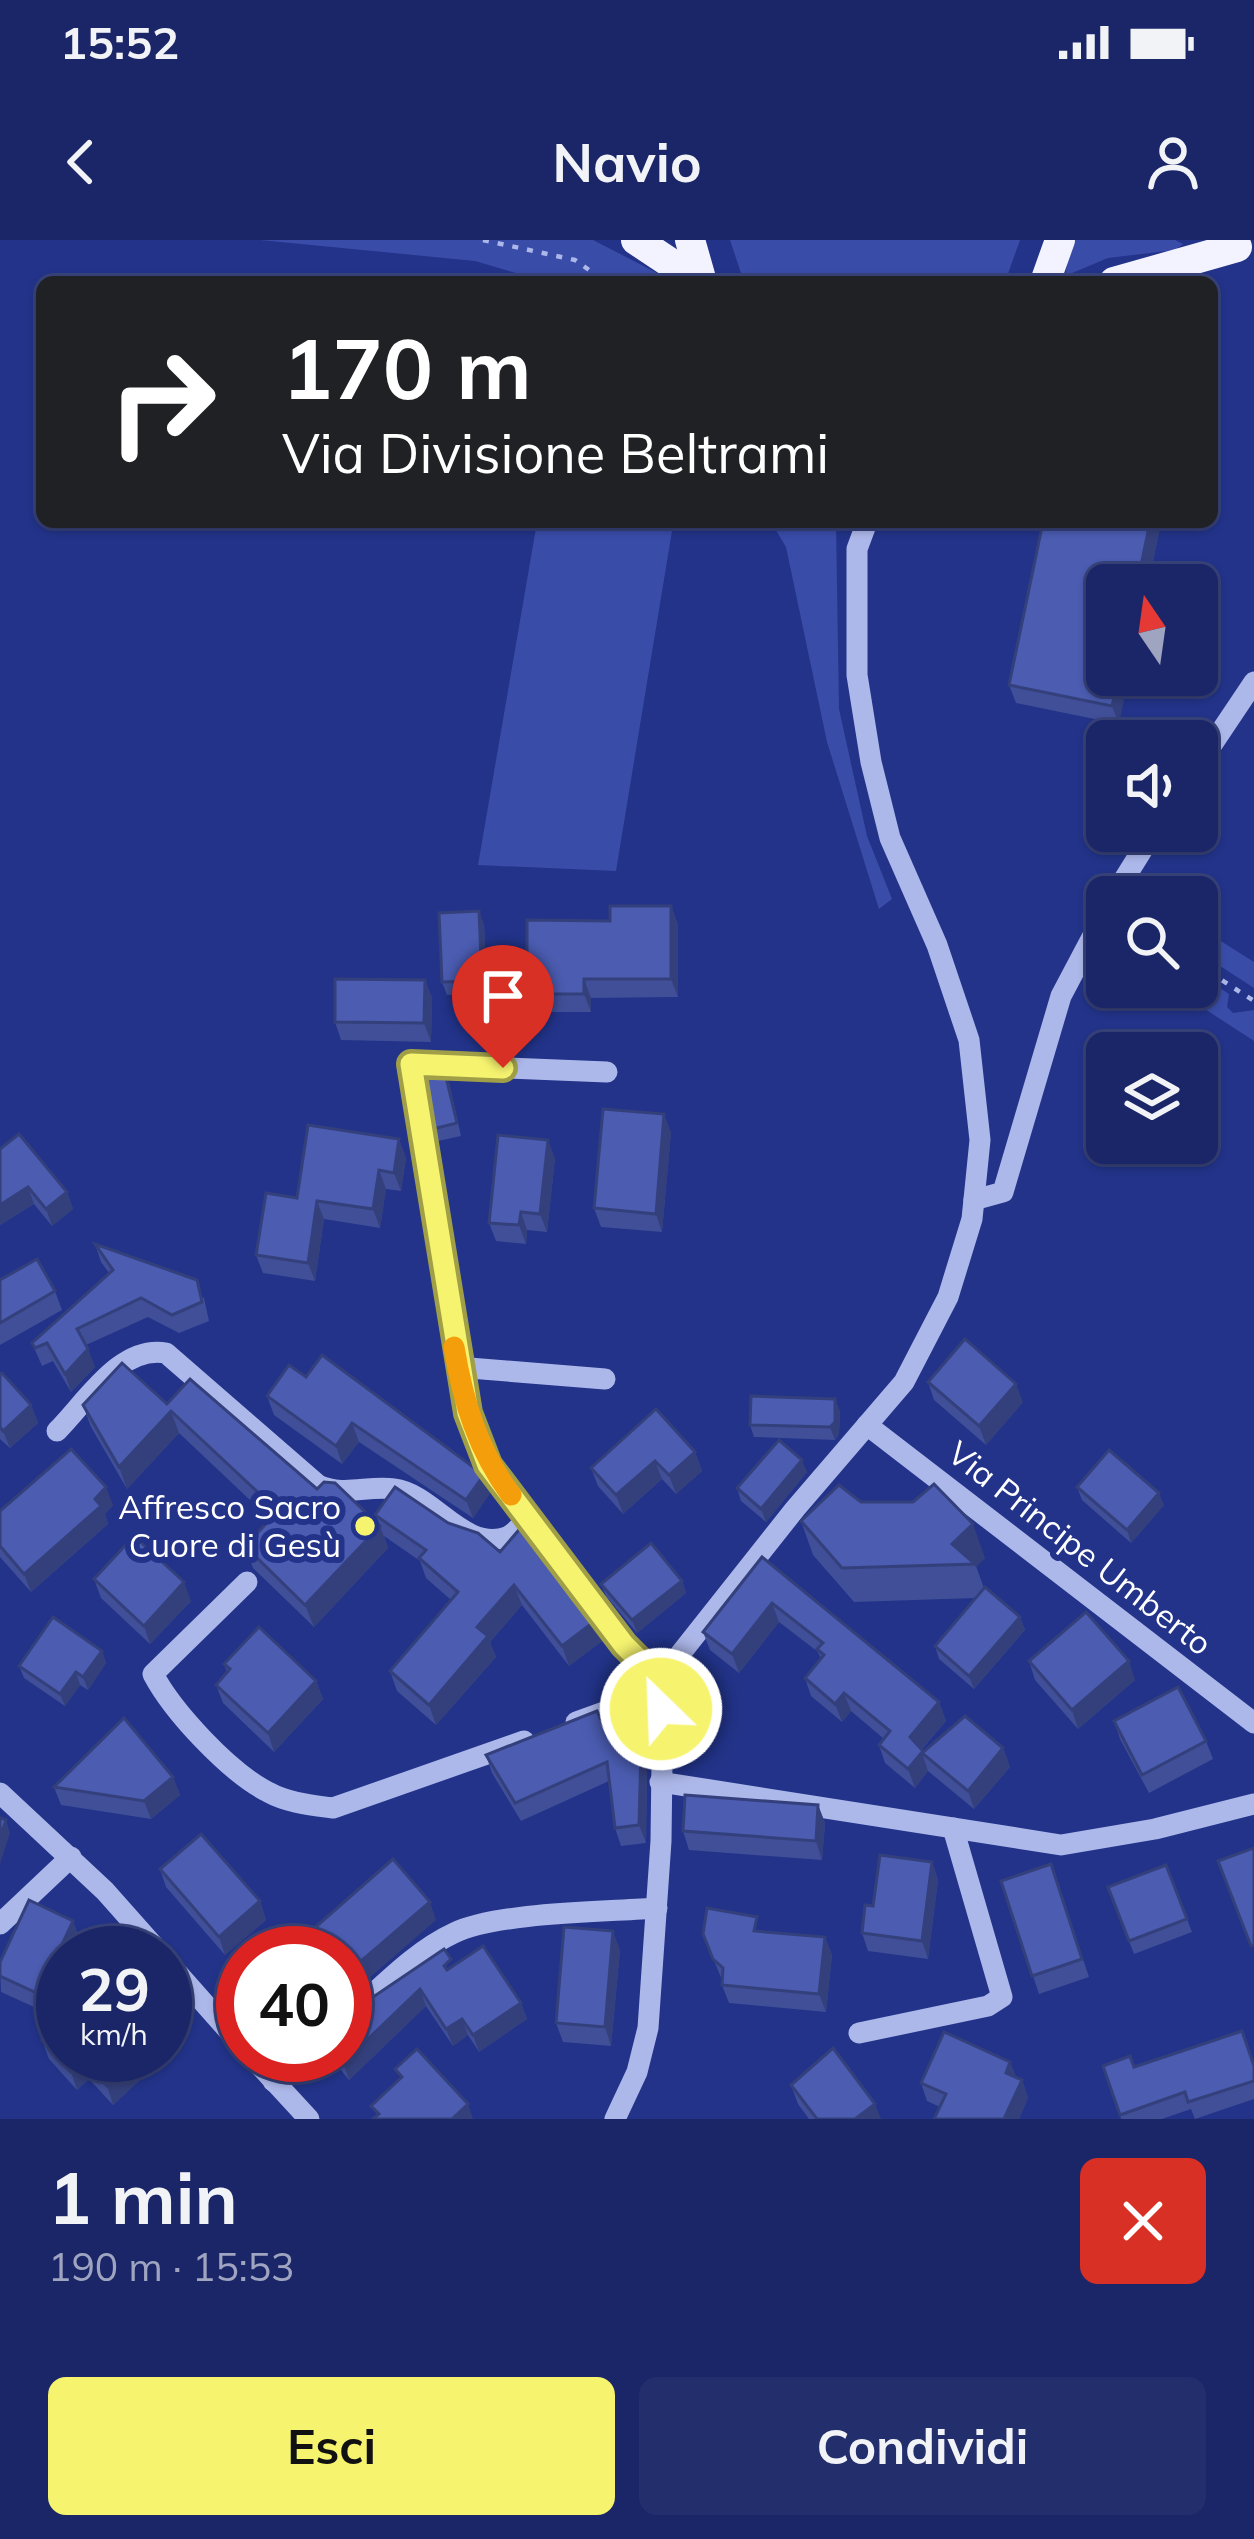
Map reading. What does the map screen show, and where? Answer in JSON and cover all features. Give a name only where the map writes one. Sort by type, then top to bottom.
[{"type":"main road","points":[[636,240],[691,276]]},
{"type":"main road","points":[[690,240],[699,276]]},
{"type":"main road","points":[[1047,276],[1060,240]]},
{"type":"main road","points":[[1134,276],[1236,245]]},
{"type":"street","points":[[248,1582],[153,1675],[165,1697],[226,1760],[266,1791],[301,1804],[333,1808],[623,1705],[663,1684],[695,1635],[904,1382],[948,1297],[974,1200],[980,1140],[970,1040],[937,945],[890,838],[871,761],[857,675],[857,549],[849,528]]},
{"type":"street","points":[[857,549],[865,528]]},
{"type":"street","points":[[1218,736],[1254,682]]},
{"type":"street","points":[[974,1200],[1003,1192],[1061,997],[1086,949]]},
{"type":"street","points":[[607,1072],[411,1064],[458,1367],[468,1413],[488,1465],[624,1645],[663,1684],[647,2028],[637,2072],[615,2119]]},
{"type":"street","points":[[57,1431],[128,1356],[148,1349],[166,1353],[318,1485],[337,1492],[391,1488],[406,1492],[476,1538],[507,1537],[529,1518]]},
{"type":"street","points":[[458,1367],[604,1379]]},
{"type":"street","name":"Via Principe Umberto","points":[[867,1425],[1254,1723]]},
{"type":"street","points":[[660,1782],[1061,1845],[1155,1829],[1254,1804]]},
{"type":"street","points":[[0,1793],[71,1858],[134,1926]]},
{"type":"street","points":[[859,2033],[988,2006],[1002,1996],[953,1828]]},
{"type":"street","points":[[0,1924],[71,1858]]},
{"type":"street","points":[[372,1996],[424,1951],[455,1932],[484,1923],[656,1908]]},
{"type":"street","points":[[192,1990],[216,2017]]},
{"type":"street","points":[[274,2082],[309,2119]]},
{"type":"path","points":[[483,240],[575,260],[598,276]]},
{"type":"path","points":[[1218,978],[1254,1001]]},
{"type":"shaded area","points":[[260,240],[593,240],[661,276],[526,276],[475,261]]},
{"type":"shaded area","points":[[730,240],[1020,240],[1007,276],[742,276]]},
{"type":"shaded area","points":[[1072,240],[1175,240],[1183,244],[1175,250],[1108,258],[1065,276]]},
{"type":"shaded area","points":[[536,528],[672,531],[616,871],[478,865]]},
{"type":"shaded area","points":[[775,528],[836,528],[839,709],[867,836],[892,899],[879,909],[827,742],[786,547]]},
{"type":"shaded area","points":[[1218,939],[1254,962],[1254,988],[1218,965]]},
{"type":"shaded area","points":[[1218,987],[1229,994],[1227,1007],[1233,1013],[1254,1010],[1254,1041],[1203,1008],[1218,1008]]},
{"type":"building","points":[[1042,528],[1149,528],[1141,564],[1086,564],[1086,696],[1114,696],[1112,706],[1009,685]]},
{"type":"building","points":[[610,906],[671,906],[671,979],[584,979],[584,994],[527,994],[527,920],[610,921]]},
{"type":"building","points":[[479,911],[482,981],[442,982],[439,913]]},
{"type":"building","points":[[335,979],[425,980],[424,1023],[335,1022]]},
{"type":"building","points":[[444,1069],[457,1123],[433,1129],[425,1074]]},
{"type":"building","points":[[603,1109],[664,1114],[656,1214],[594,1208]]},
{"type":"building","points":[[308,1125],[399,1139],[394,1173],[379,1170],[373,1209],[317,1201],[308,1263],[256,1255],[266,1193],[297,1198]]},
{"type":"building","points":[[19,1134],[67,1192],[46,1209],[28,1187],[0,1205],[0,1149]]},
{"type":"building","points":[[498,1135],[548,1140],[540,1214],[521,1212],[519,1225],[489,1223]]},
{"type":"building","points":[[95,1244],[197,1280],[202,1302],[172,1315],[141,1298],[77,1329],[88,1349],[65,1374],[47,1343],[35,1348],[32,1343],[113,1270]]},
{"type":"building","points":[[37,1259],[55,1291],[0,1323],[0,1280]]},
{"type":"building","points":[[965,1339],[1016,1384],[979,1426],[928,1382]]},
{"type":"building","points":[[322,1355],[484,1475],[466,1500],[352,1423],[336,1446],[267,1396],[289,1365],[306,1377]]},
{"type":"building","points":[[122,1363],[167,1404],[190,1379],[317,1489],[324,1482],[335,1483],[380,1526],[305,1605],[245,1546],[278,1511],[171,1411],[119,1467],[83,1405]]},
{"type":"building","points":[[2,1373],[31,1405],[3,1431],[0,1427]]},
{"type":"building","points":[[751,1396],[835,1399],[835,1422],[830,1427],[750,1425]]},
{"type":"building","points":[[656,1409],[695,1452],[669,1475],[655,1461],[616,1495],[591,1468]]},
{"type":"building","points":[[779,1440],[802,1460],[761,1509],[737,1488]]},
{"type":"building","points":[[71,1449],[106,1487],[95,1499],[101,1506],[24,1574],[0,1546],[0,1511]]},
{"type":"building","points":[[1109,1450],[1159,1493],[1127,1530],[1077,1487]]},
{"type":"building","points":[[934,1484],[973,1524],[952,1544],[975,1564],[842,1568],[801,1521],[839,1485],[861,1502],[913,1502]]},
{"type":"building","points":[[395,1487],[448,1523],[478,1533],[500,1552],[523,1525],[595,1621],[562,1646],[514,1585],[477,1627],[488,1636],[429,1705],[390,1671],[458,1592],[419,1558],[426,1550],[375,1515]]},
{"type":"building","points":[[134,1536],[184,1582],[144,1626],[94,1579]]},
{"type":"building","points":[[651,1543],[682,1581],[632,1620],[601,1584]]},
{"type":"building","points":[[762,1557],[939,1702],[910,1737],[923,1751],[908,1769],[879,1745],[890,1731],[844,1693],[835,1704],[805,1678],[824,1655],[817,1649],[823,1643],[772,1603],[732,1654],[703,1632]]},
{"type":"building","points":[[985,1587],[1020,1617],[969,1676],[935,1646]]},
{"type":"building","points":[[1086,1612],[1129,1661],[1072,1710],[1029,1661]]},
{"type":"building","points":[[53,1617],[102,1651],[83,1677],[76,1672],[60,1694],[19,1666]]},
{"type":"building","points":[[259,1627],[316,1681],[268,1733],[216,1685],[230,1669],[224,1664]]},
{"type":"building","points":[[1178,1687],[1206,1741],[1142,1775],[1114,1721]]},
{"type":"building","points":[[597,1711],[606,1730],[631,1720],[641,1750],[639,1825],[615,1828],[607,1762],[515,1803],[486,1755]]},
{"type":"building","points":[[965,1716],[1003,1748],[968,1791],[922,1753]]},
{"type":"building","points":[[124,1718],[173,1777],[144,1801],[54,1787]]},
{"type":"building","points":[[685,1795],[818,1805],[816,1841],[683,1831]]},
{"type":"building","points":[[201,1834],[260,1901],[232,1926],[216,1926],[216,1934],[160,1869]]},
{"type":"building","points":[[1254,1848],[1254,1945],[1251,1946],[1218,1861]]},
{"type":"building","points":[[880,1855],[932,1862],[922,1941],[862,1933],[865,1905],[873,1906]]},
{"type":"building","points":[[393,1859],[430,1902],[372,1952],[372,1926],[317,1926]]},
{"type":"building","points":[[1051,1864],[1082,1959],[1032,1976],[1001,1881]]},
{"type":"building","points":[[1166,1865],[1187,1919],[1129,1941],[1108,1887]]},
{"type":"building","points":[[29,1900],[73,1921],[71,1926],[36,1926],[36,1993],[0,1976],[0,1962]]},
{"type":"building","points":[[707,1908],[757,1917],[754,1931],[825,1937],[819,1994],[722,1985],[723,1968],[713,1959],[703,1934]]},
{"type":"building","points":[[564,1927],[613,1931],[605,2027],[556,2023]]},
{"type":"building","points":[[483,1946],[521,2003],[473,2035],[462,2019],[446,2029],[420,1989],[372,2035],[372,1998],[444,1949],[451,1959],[444,1966],[447,1970]]},
{"type":"building","points":[[1242,2031],[1254,2081],[1188,2102],[1185,2092],[1120,2115],[1103,2066],[1130,2056],[1134,2067]]},
{"type":"building","points":[[944,2032],[1010,2062],[1006,2073],[1022,2080],[1004,2119],[934,2119],[946,2094],[921,2083]]},
{"type":"building","points":[[833,2048],[875,2104],[855,2119],[817,2119],[791,2085]]},
{"type":"building","points":[[417,2049],[468,2104],[452,2119],[373,2119],[379,2114],[371,2106],[402,2077],[395,2069]]},
{"type":"slow traffic","points":[[454,1347],[468,1413],[488,1465],[511,1495]]},
{"type":"place","name":"Affresco Sacro Cuore di Gesù","points":[[365,1526]]},
{"type":"route","points":[[503,1068],[411,1064],[468,1413],[488,1465],[624,1645],[663,1684],[661,1709]]}]
